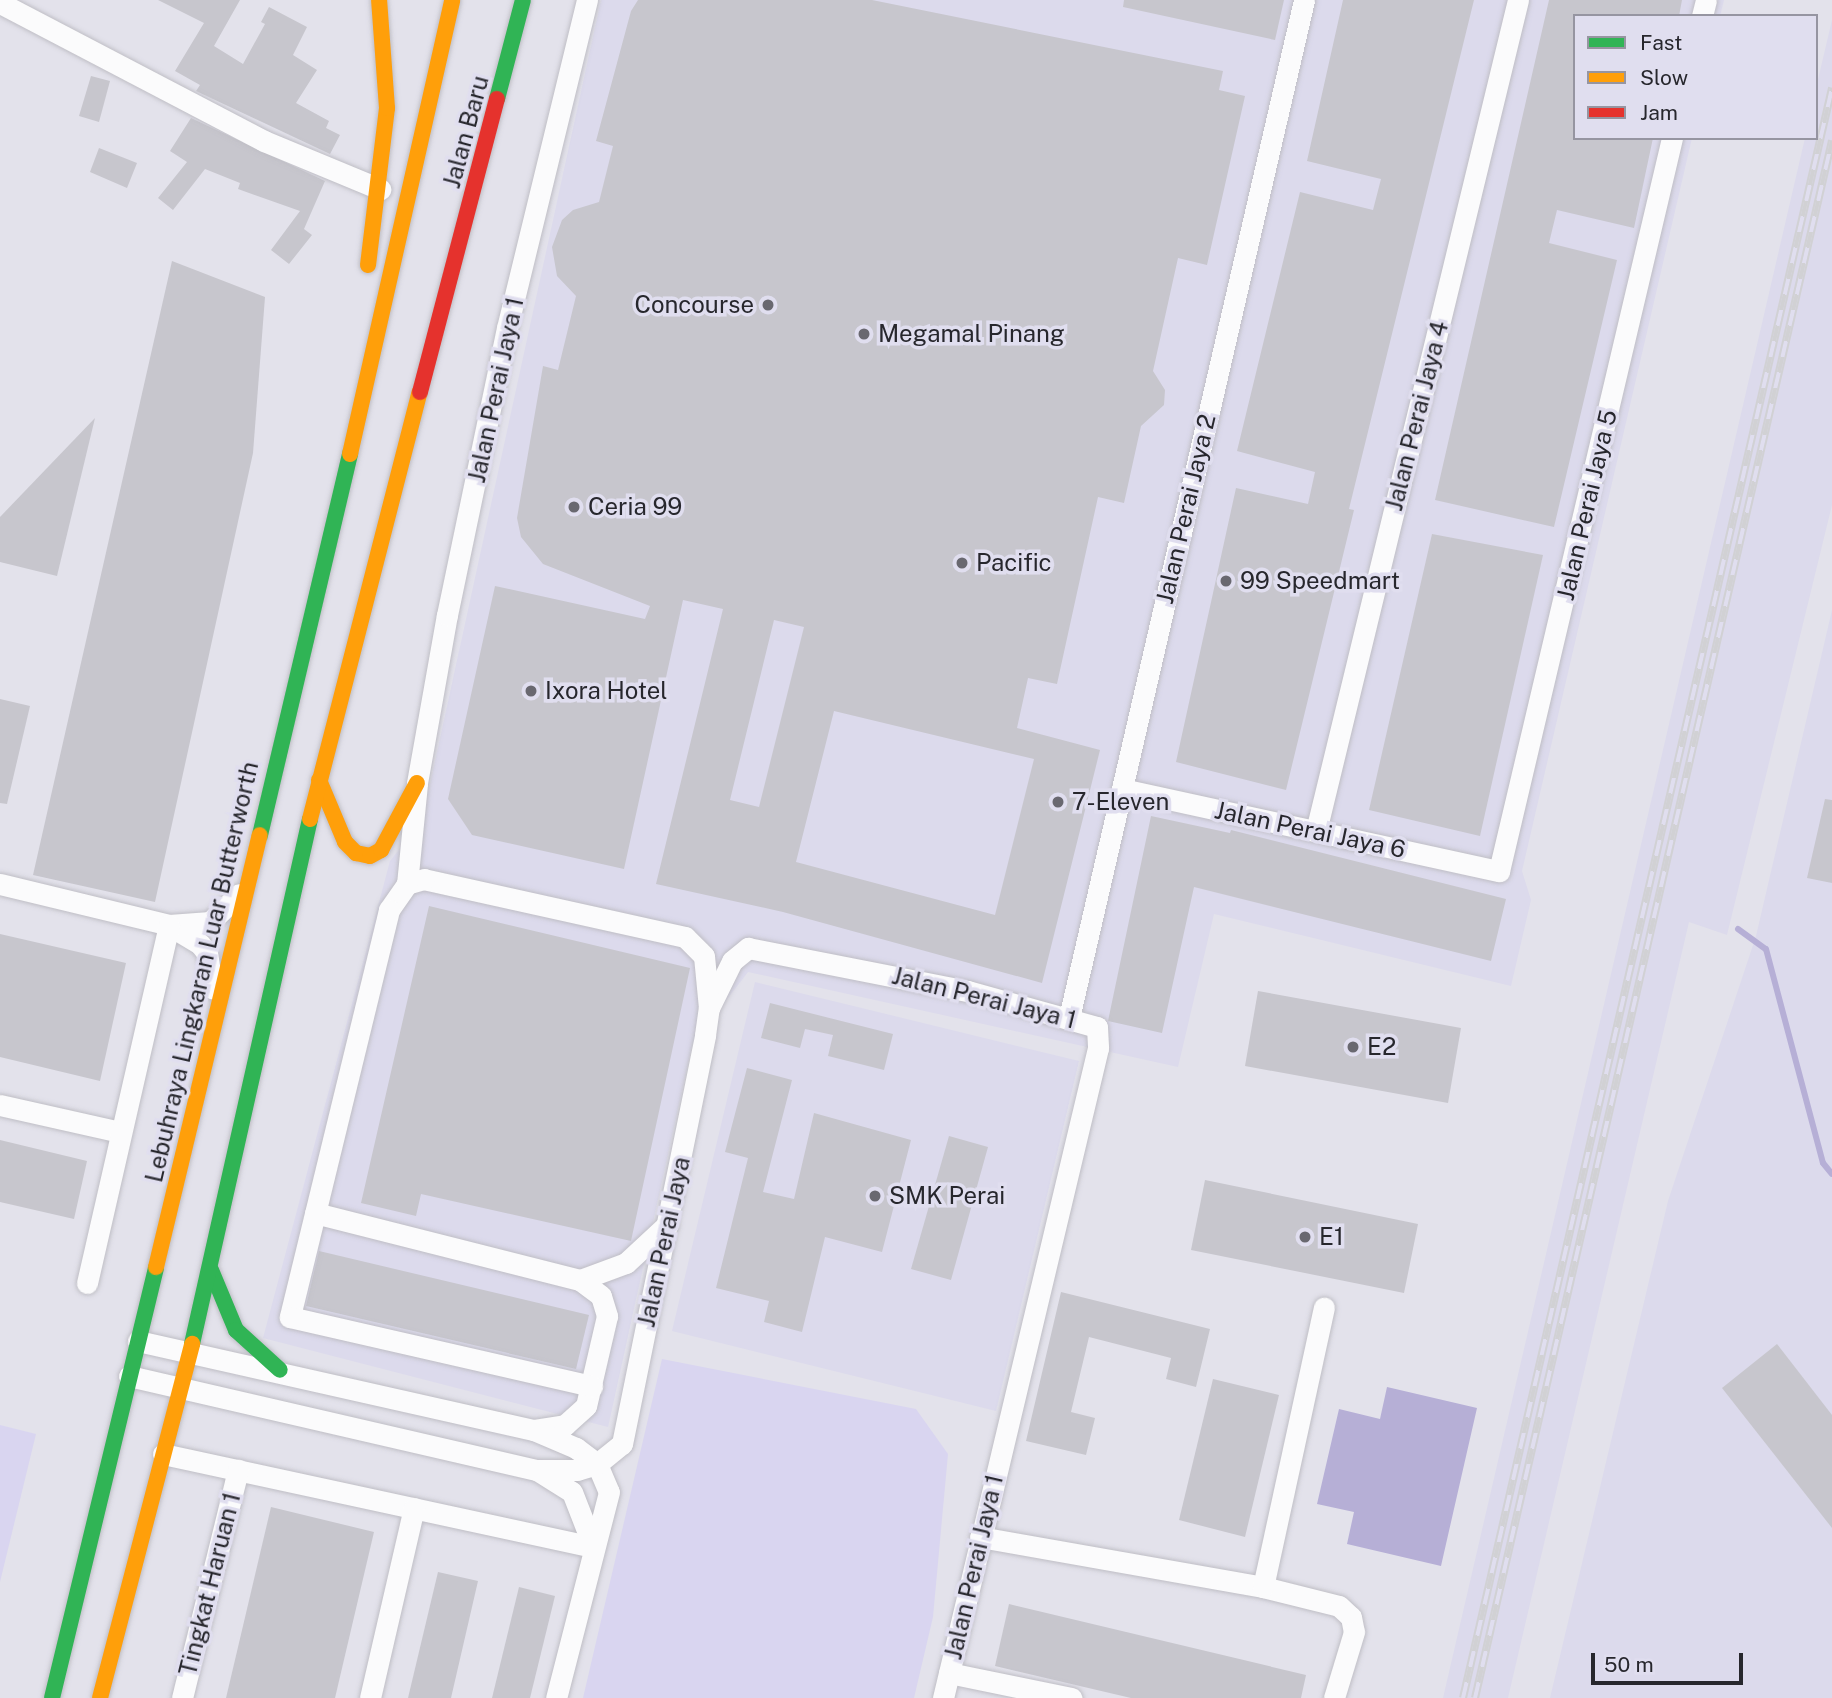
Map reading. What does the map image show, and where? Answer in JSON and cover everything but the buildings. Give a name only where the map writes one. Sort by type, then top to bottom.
[{"type":"highway","points":[[366,283],[380,189],[387,108],[379,0]]},
{"type":"highway","name":"Jalan Baru","points":[[394,257],[452,0]]},
{"type":"highway","name":"Jalan Baru","points":[[319,780],[524,0]]},
{"type":"highway","name":"Lebuhraya Lingkaran Luar Butterworth","points":[[52,1698],[215,1008],[321,578],[394,257]]},
{"type":"highway","points":[[321,578],[358,337]]},
{"type":"highway","points":[[319,780],[345,842],[356,853],[370,856],[381,850],[394,819],[417,783]]},
{"type":"highway","points":[[100,1698],[211,1270],[319,780]]},
{"type":"highway","points":[[211,1270],[236,1330],[280,1370]]},
{"type":"street","name":"Jalan Perai Jaya 1","points":[[417,783],[508,328],[587,0]]},
{"type":"street","name":"Jalan Perai Jaya 2","points":[[1069,1018],[1304,0]]},
{"type":"street","name":"Jalan Perai Jaya 4","points":[[1316,831],[1518,0]]},
{"type":"street","points":[[0,2],[264,141],[380,189]]},
{"type":"street","name":"Jalan Perai Jaya 5","points":[[1499,871],[1672,140]]},
{"type":"street","points":[[417,783],[407,884],[389,910],[290,1317],[592,1385]]},
{"type":"street","name":"Jalan Perai Jaya 6","points":[[1122,789],[1499,871]]},
{"type":"street","points":[[407,884],[424,878],[685,937],[705,956],[709,1008]]},
{"type":"street","points":[[0,884],[169,925],[211,922],[245,887]]},
{"type":"street","points":[[169,925],[207,953],[215,1008]]},
{"type":"street","points":[[87,1283],[169,925]]},
{"type":"street","name":"Jalan Perai Jaya 1","points":[[709,1008],[732,961],[748,948],[968,991],[1097,1027],[1100,1037],[943,1698]]},
{"type":"street","name":"Jalan Perai Jaya","points":[[556,1698],[593,1547],[622,1444],[709,1008]]},
{"type":"street","points":[[0,1105],[120,1132]]},
{"type":"street","points":[[315,1213],[580,1280],[606,1305],[592,1385],[577,1417],[565,1425],[534,1430]]},
{"type":"street","points":[[580,1280],[626,1263],[668,1224]]},
{"type":"street","points":[[1263,1587],[1324,1308]]},
{"type":"street","points":[[138,1341],[280,1370],[534,1430],[576,1448],[597,1464],[608,1492]]},
{"type":"street","points":[[129,1376],[537,1470],[576,1470],[597,1464],[622,1444]]},
{"type":"street","points":[[163,1454],[593,1547]]},
{"type":"street","name":"Tingkat Haruan 1","points":[[182,1698],[238,1470]]},
{"type":"street","points":[[537,1470],[572,1492],[593,1547]]},
{"type":"street","points":[[370,1698],[414,1508]]},
{"type":"street","points":[[980,1537],[1263,1587],[1339,1606],[1351,1617],[1354,1632],[1334,1698]]},
{"type":"street","points":[[949,1673],[1072,1698]]},
{"type":"shaded area","points":[[601,0],[1724,0],[1720,14],[1573,14],[1573,140],[1692,140],[1522,871],[1531,900],[1511,986],[1214,914],[1178,1067],[748,972],[692,1045],[608,1427],[263,1338],[390,861],[422,821]]},
{"type":"shaded area","points":[[1832,20],[1832,505],[1727,935],[1689,922],[1508,1698],[1443,1698],[1805,140],[1818,140],[1818,80]]},
{"type":"shaded area","points":[[1832,610],[1832,1698],[1550,1698],[1668,1201],[1756,936]]},
{"type":"shaded area","name":"SMK Perai","points":[[755,982],[1079,1061],[996,1411],[672,1331]]},
{"type":"shaded area","points":[[662,1359],[916,1409],[948,1454],[933,1617],[914,1698],[583,1698]]},
{"type":"shaded area","points":[[1387,1387],[1477,1408],[1441,1566],[1347,1544],[1354,1512],[1317,1504],[1339,1409],[1380,1419]]},
{"type":"shaded area","points":[[0,1425],[36,1434],[0,1582]]},
{"type":"waterway","points":[[1738,929],[1766,949],[1823,1163],[1832,1174]]},
{"type":"railway","points":[[1463,1698],[1832,88]]},
{"type":"railway","points":[[1475,1698],[1832,140]]},
{"type":"traffic: fast","points":[[497,99],[523,0]]},
{"type":"traffic: fast","points":[[260,835],[350,454]]},
{"type":"traffic: fast","points":[[192,1344],[310,819]]},
{"type":"traffic: fast","points":[[52,1698],[156,1267]]},
{"type":"traffic: fast","points":[[211,1270],[236,1330],[280,1370]]},
{"type":"traffic: slow","points":[[368,265],[387,108],[379,0]]},
{"type":"traffic: slow","points":[[350,454],[452,0]]},
{"type":"traffic: slow","points":[[310,819],[420,392]]},
{"type":"traffic: slow","points":[[319,780],[345,842],[356,853],[370,856],[381,850],[417,783]]},
{"type":"traffic: slow","points":[[156,1267],[260,835]]},
{"type":"traffic: slow","points":[[100,1698],[192,1344]]},
{"type":"traffic: jam","points":[[420,392],[497,99]]},
{"type":"place","name":"Concourse","points":[[768,305]]},
{"type":"place","name":"Megamal Pinang","points":[[864,334]]},
{"type":"place","name":"Ceria 99","points":[[574,507]]},
{"type":"place","name":"Pacific","points":[[962,563]]},
{"type":"place","name":"99 Speedmart","points":[[1226,581]]},
{"type":"place","name":"Ixora Hotel","points":[[531,691]]},
{"type":"place","name":"7-Eleven","points":[[1058,802]]},
{"type":"place","name":"E2","points":[[1353,1047]]},
{"type":"place","name":"SMK Perai","points":[[875,1196]]},
{"type":"place","name":"E1","points":[[1305,1237]]}]
